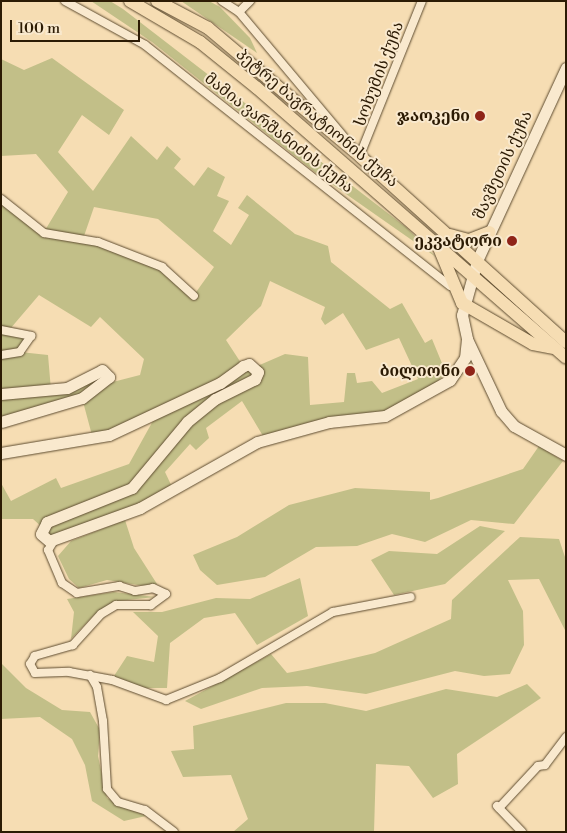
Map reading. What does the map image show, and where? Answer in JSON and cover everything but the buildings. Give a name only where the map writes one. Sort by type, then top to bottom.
[{"type":"main road","name":"პეტრე ბაგრატიონის ქუჩა","points":[[130,1],[200,42],[471,275],[560,345]]},
{"type":"main road","name":"პეტრე ბაგრატიონის ქუჩა","points":[[157,1],[208,28],[361,157],[477,261],[560,345]]},
{"type":"main road","points":[[446,234],[468,240],[490,232]]},
{"type":"main road","points":[[436,243],[462,303],[533,344],[560,345],[566,358]]},
{"type":"street","name":"მამია ვარშანიძის ქუჩა","points":[[65,1],[145,45],[446,278],[462,303]]},
{"type":"street","name":"პეტრე ბაგრატიონის ქუჩა","points":[[222,1],[239,12],[361,157]]},
{"type":"street","points":[[239,12],[250,1]]},
{"type":"street","name":"სოხუმის ქუჩა","points":[[361,157],[422,1]]},
{"type":"street","name":"შავშეთის ქუჩა","points":[[462,303],[477,261],[566,68]]},
{"type":"street","points":[[1,199],[44,232],[98,242],[162,268],[194,296]]},
{"type":"street","points":[[1,453],[109,434],[220,383],[243,366],[250,364],[258,372],[255,379],[215,398],[186,422],[132,488],[47,522],[41,534],[49,541],[140,508],[258,442],[329,422],[385,416],[450,380],[464,358],[467,339],[462,303]]},
{"type":"street","points":[[1,330],[31,336],[20,352],[1,355]]},
{"type":"street","points":[[467,339],[501,411],[514,426],[566,455]]},
{"type":"street","points":[[1,394],[67,388],[102,370],[109,377],[82,398],[1,422]]},
{"type":"street","points":[[55,539],[48,550],[62,583],[77,593],[119,586],[134,591],[153,588],[166,594],[152,605],[116,605],[101,614],[73,644],[35,656],[30,664],[35,672],[90,676],[177,699],[334,612],[411,597]]},
{"type":"street","points":[[90,676],[97,687],[103,721],[108,789],[118,802],[145,810],[174,832]]},
{"type":"street","points":[[522,832],[498,807],[538,766],[545,765],[565,738]]},
{"type":"shaded area","points":[[91,1],[110,1],[123,9],[407,228],[436,257],[316,173],[152,42]]},
{"type":"shaded area","points":[[181,1],[209,1],[220,7],[250,38],[257,53]]},
{"type":"shaded area","points":[[52,58],[124,110],[109,135],[82,115],[58,152],[93,191],[131,136],[157,160],[167,146],[181,159],[174,168],[194,186],[208,167],[225,177],[217,196],[229,201],[213,231],[231,245],[249,215],[238,208],[247,195],[295,234],[328,246],[331,262],[390,309],[402,303],[425,343],[432,339],[446,373],[428,391],[386,413],[307,423],[263,436],[242,401],[206,428],[209,438],[196,450],[190,444],[165,472],[173,489],[55,539],[33,519],[1,519],[1,483],[11,501],[56,478],[61,488],[129,464],[159,410],[93,439],[82,398],[1,422],[1,199],[44,232],[68,192],[36,154],[1,156],[1,59],[24,70]],"holes":[[[94,207],[158,219],[214,267],[194,295],[162,267],[83,239]],[[270,281],[325,307],[321,319],[325,325],[343,313],[366,350],[399,338],[418,379],[382,393],[372,381],[357,383],[355,373],[347,373],[344,402],[310,405],[308,357],[285,354],[255,367],[243,366],[226,340],[261,306]],[[39,295],[91,327],[100,317],[144,359],[140,375],[105,384],[97,372],[51,390],[48,355],[20,352],[31,336],[10,329]]]},
{"type":"shaded area","points":[[539,446],[563,461],[514,524],[471,520],[425,542],[392,534],[357,546],[316,547],[265,577],[217,585],[200,570],[193,555],[237,537],[289,505],[355,488],[430,492],[430,500],[438,498],[523,469]]},
{"type":"shaded area","points":[[125,520],[134,548],[157,584],[144,586],[107,580],[79,588],[69,579],[58,556],[71,541]]},
{"type":"shaded area","points":[[480,526],[505,531],[445,584],[394,595],[371,560],[389,551],[437,554]]},
{"type":"shaded area","points":[[520,537],[559,539],[566,560],[566,632],[539,579],[508,580],[523,611],[524,645],[510,674],[484,676],[455,671],[366,694],[307,686],[262,688],[201,709],[185,701],[271,654],[287,673],[308,669],[375,653],[451,619],[452,600]]},
{"type":"shaded area","points":[[300,578],[308,616],[257,645],[235,613],[204,618],[170,643],[167,688],[144,688],[114,676],[127,656],[154,662],[158,636],[133,612],[162,612],[216,598],[250,599]]},
{"type":"shaded area","points":[[114,592],[155,597],[118,601],[94,615],[71,639],[74,612],[67,599]]},
{"type":"shaded area","points":[[1,663],[26,688],[62,710],[90,712],[100,730],[98,756],[107,798],[146,816],[124,821],[92,801],[85,765],[72,739],[40,717],[1,719]]},
{"type":"shaded area","points":[[527,684],[541,698],[457,754],[458,784],[433,798],[409,766],[376,764],[374,832],[233,832],[248,819],[231,775],[183,777],[171,751],[194,749],[193,726],[286,703],[325,703],[366,711],[446,689],[497,697]]},
{"type":"place","name":"ჯაოკენი","points":[[480,116]]},
{"type":"place","name":"ეკვატორი","points":[[512,241]]},
{"type":"place","name":"ბილიონი","points":[[470,371]]}]
